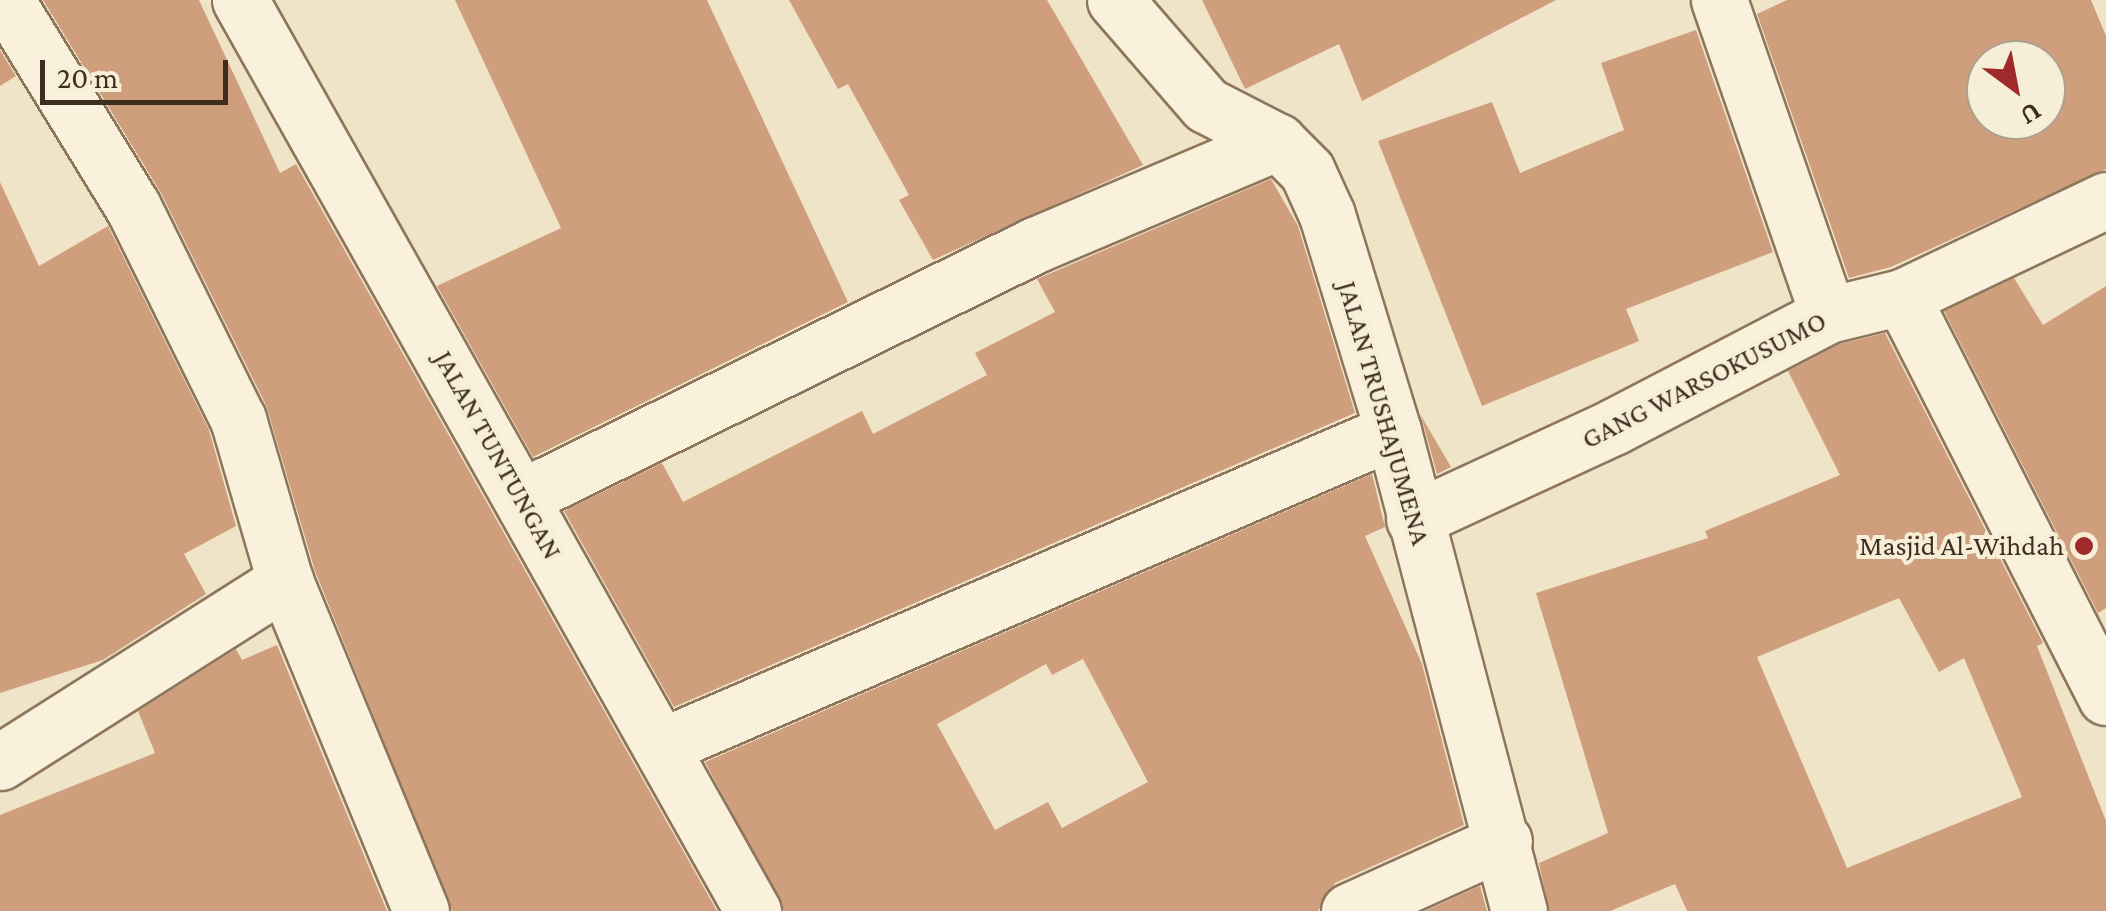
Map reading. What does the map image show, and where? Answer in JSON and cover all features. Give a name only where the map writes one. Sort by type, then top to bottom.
[{"type":"street","points":[[6,0],[132,206],[238,419],[284,580],[421,911]]},
{"type":"street","name":"JALAN TUNTUNGAN","points":[[240,0],[753,911]]},
{"type":"street","name":"JALAN TRUSHAJUMENA","points":[[1115,0],[1206,105],[1278,142],[1307,172],[1327,215],[1394,431],[1520,911]]},
{"type":"street","points":[[1719,0],[1828,315]]},
{"type":"street","points":[[522,497],[1035,245],[1278,142]]},
{"type":"street","name":"GANG WARSOKUSUMO","points":[[1414,518],[1613,427],[1828,315],[1902,297],[2106,200]]},
{"type":"street","points":[[1902,297],[2106,697]]},
{"type":"street","points":[[662,746],[1394,431]]},
{"type":"street","points":[[0,762],[284,580]]},
{"type":"street","points":[[1348,911],[1504,841]]},
{"type":"building","points":[[43,0],[199,0],[280,173],[296,164],[717,911],[452,911],[315,571],[266,405],[161,193]]},
{"type":"building","points":[[455,0],[707,0],[848,302],[533,457],[437,286],[561,228]]},
{"type":"building","points":[[789,0],[1047,0],[1143,165],[933,260],[899,200],[909,195],[848,84],[838,89]]},
{"type":"building","points":[[1202,0],[1556,0],[1362,101],[1339,44],[1245,89]]},
{"type":"building","points":[[1787,0],[2091,0],[2106,36],[2106,169],[1891,267],[1849,278],[1757,14]]},
{"type":"building","points":[[1696,30],[1773,252],[1626,309],[1639,341],[1482,406],[1378,141],[1492,102],[1520,173],[1624,130],[1601,63]]},
{"type":"building","points":[[0,50],[16,76],[0,86]]},
{"type":"building","points":[[1271,179],[1298,226],[1355,413],[674,707],[564,511],[662,463],[683,502],[862,411],[873,434],[987,375],[975,353],[1055,312],[1037,279]]},
{"type":"building","points":[[0,182],[39,266],[108,226],[209,430],[236,526],[184,554],[206,594],[103,660],[0,693]]},
{"type":"building","points":[[2014,278],[2043,325],[2106,286],[2106,608],[2098,613],[1944,311]]},
{"type":"building","points":[[1885,333],[2043,643],[2037,646],[2106,821],[2106,911],[1687,911],[1675,884],[1610,911],[1549,911],[1539,863],[1608,833],[1536,593],[1708,538],[1705,531],[1840,475],[1788,371],[1839,344]],"holes":[[[1899,598],[1939,672],[1964,658],[2022,797],[1847,868],[1757,657]]]},
{"type":"building","points":[[1420,414],[1451,467],[1437,474],[1423,423]]},
{"type":"building","points":[[1372,474],[1385,527],[1365,536],[1422,664],[1464,825],[1335,883],[1318,911],[784,911],[705,762]],"holes":[[[1083,659],[1148,782],[1062,828],[1048,802],[995,830],[937,724],[1046,664],[1052,675]]]},
{"type":"building","points":[[277,645],[387,911],[0,911],[0,815],[155,753],[138,711],[236,649],[242,660]]},
{"type":"building","points":[[1480,886],[1487,911],[1425,911]]},
{"type":"place","name":"Masjid Al-Wihdah","points":[[2084,546]]}]
